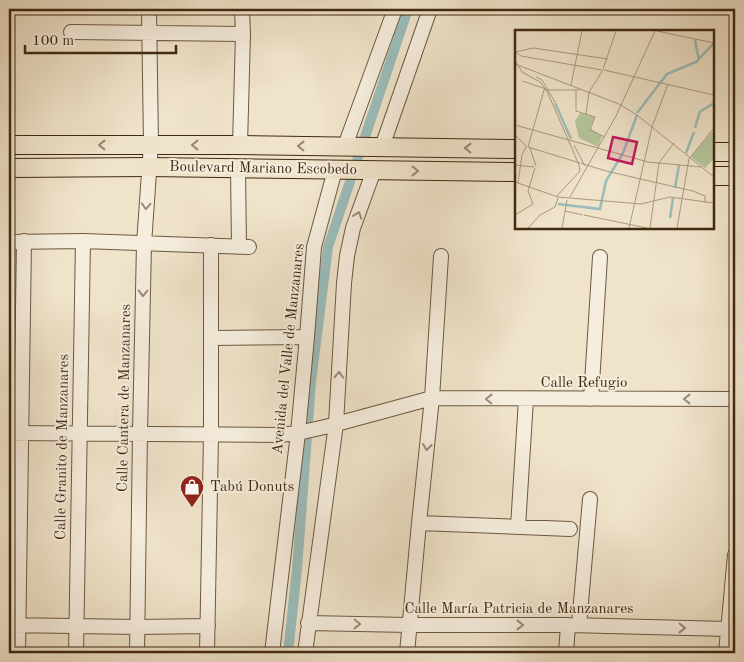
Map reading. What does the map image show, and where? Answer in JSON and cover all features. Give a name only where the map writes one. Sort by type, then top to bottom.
[{"type":"main road","name":"Boulevard Mariano Escobedo","points":[[9,145],[151,144],[515,149]]},
{"type":"main road","points":[[714,152],[735,152]]},
{"type":"main road","name":"Boulevard Mariano Escobedo","points":[[9,168],[149,167],[515,172]]},
{"type":"main road","points":[[714,176],[735,176]]},
{"type":"street","name":"Calle Cantera de Manzanares","points":[[137,653],[144,244],[151,144],[149,9]]},
{"type":"street","points":[[240,145],[242,9]]},
{"type":"street","points":[[347,146],[395,9]]},
{"type":"street","points":[[378,147],[430,9]]},
{"type":"street","points":[[71,32],[243,34]]},
{"type":"street","points":[[9,242],[83,241],[244,247],[238,168]]},
{"type":"street","name":"Avenida del Valle de Manzanares","points":[[272,653],[300,432],[314,247],[340,170]]},
{"type":"street","points":[[305,653],[333,425],[347,256],[370,170]]},
{"type":"street","points":[[18,653],[13,625],[15,433],[24,241]]},
{"type":"street","name":"Calle Granito de Manzanares","points":[[76,653],[83,241]]},
{"type":"street","points":[[207,653],[211,435],[211,245]]},
{"type":"street","points":[[407,653],[432,398],[441,256]]},
{"type":"street","points":[[590,399],[600,257]]},
{"type":"street","points":[[211,338],[308,337]]},
{"type":"street","name":"Calle Refugio","points":[[15,433],[279,435],[333,425],[432,398],[735,399]]},
{"type":"street","points":[[518,527],[526,399]]},
{"type":"street","points":[[566,653],[574,625],[590,499]]},
{"type":"street","points":[[419,523],[570,529]]},
{"type":"street","points":[[726,653],[735,555]]},
{"type":"street","name":"Calle María Patricia de Manzanares","points":[[308,623],[574,625],[728,629]]},
{"type":"street","points":[[13,625],[208,626]]},
{"type":"waterway","points":[[288,653],[297,569],[311,382],[328,247],[408,9]]},
{"type":"place","name":"Tabú Donuts","points":[[192,508]]}]
